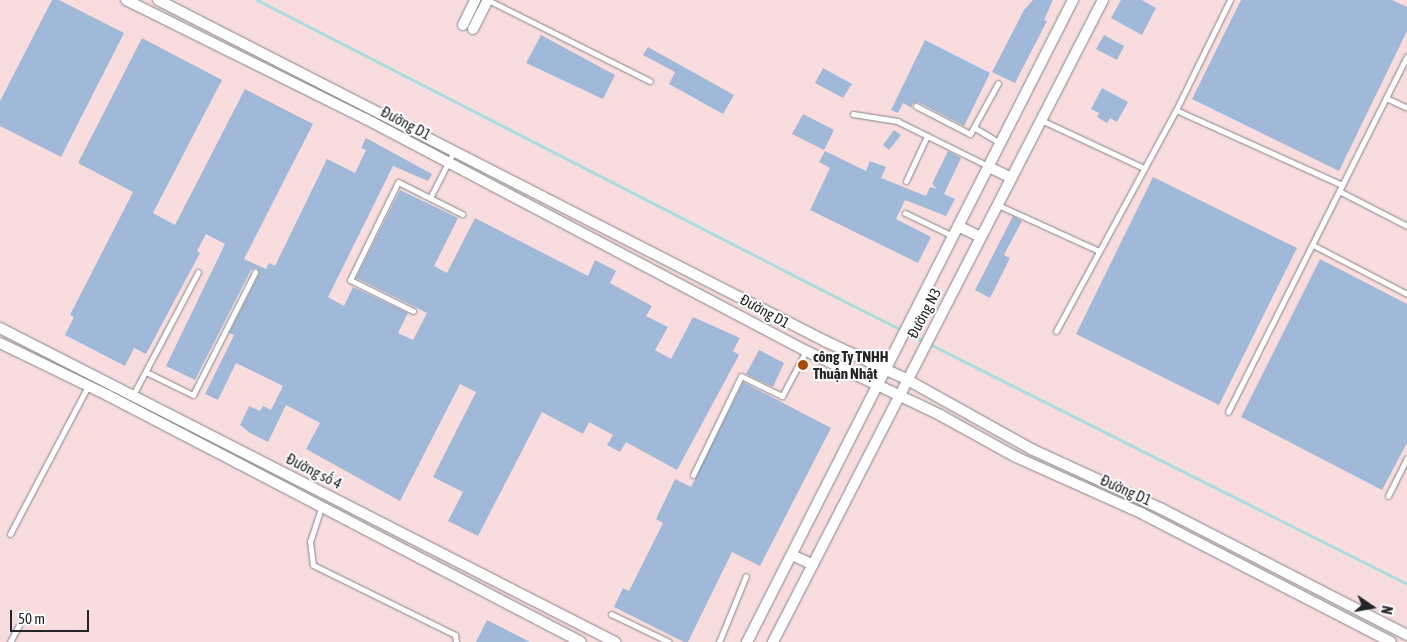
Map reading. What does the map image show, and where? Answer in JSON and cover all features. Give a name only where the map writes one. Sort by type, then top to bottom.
[{"type":"street","name":"Đường D1","points":[[126,0],[228,53],[448,162],[682,283],[806,351],[899,395],[1016,457],[1141,513],[1392,642]]},
{"type":"street","name":"Đường D1","points":[[158,0],[906,379],[1031,448],[1160,508],[1320,592],[1407,634]]},
{"type":"street","points":[[463,25],[475,0]]},
{"type":"street","points":[[473,29],[488,0]]},
{"type":"street","name":"Đường N3","points":[[747,642],[1073,0]]},
{"type":"street","name":"Đường N3","points":[[773,642],[906,379],[1103,0]]},
{"type":"street","points":[[228,53],[235,40]]},
{"type":"street","points":[[988,166],[1012,178]]},
{"type":"street","points":[[956,231],[981,237]]},
{"type":"street","points":[[682,283],[689,270]]},
{"type":"street","name":"Đường số 4","points":[[0,328],[615,642]]},
{"type":"street","name":"Đường số 4","points":[[0,343],[88,385],[398,549],[581,642]]},
{"type":"street","points":[[293,493],[299,480]]},
{"type":"street","points":[[398,549],[406,535]]},
{"type":"street","points":[[792,555],[813,565]]},
{"type":"street","points":[[1315,604],[1320,592]]},
{"type":"lane","points":[[488,0],[650,81]]},
{"type":"lane","points":[[1056,331],[1176,110],[1230,0]]},
{"type":"lane","points":[[1228,412],[1407,56]]},
{"type":"lane","points":[[916,106],[970,134],[998,83]]},
{"type":"lane","points":[[1386,98],[1407,108]]},
{"type":"lane","points":[[1176,110],[1342,185]]},
{"type":"lane","points":[[853,114],[886,117],[988,166]]},
{"type":"lane","points":[[1041,120],[1144,168]]},
{"type":"lane","points":[[975,128],[1000,143]]},
{"type":"lane","points":[[906,181],[927,136]]},
{"type":"lane","points":[[430,198],[454,151]]},
{"type":"lane","points":[[413,311],[350,280],[398,182],[462,214]]},
{"type":"lane","points":[[1339,191],[1407,226]]},
{"type":"lane","points":[[998,204],[1099,251]]},
{"type":"lane","points":[[905,213],[956,231]]},
{"type":"lane","points":[[1313,245],[1407,294]]},
{"type":"lane","points":[[133,395],[198,272]]},
{"type":"lane","points":[[146,372],[193,395],[255,272]]},
{"type":"lane","points":[[693,476],[741,376],[782,396],[806,351]]},
{"type":"lane","points":[[10,534],[88,385]]},
{"type":"lane","points":[[1388,496],[1407,458]]},
{"type":"lane","points":[[321,508],[310,541],[313,565],[455,635],[456,642]]},
{"type":"lane","points":[[719,642],[746,576]]},
{"type":"lane","points":[[610,614],[668,642]]},
{"type":"lane","points":[[10,642],[22,619]]},
{"type":"shaded area","points":[[0,0],[1407,0],[1407,642],[0,642]]},
{"type":"building","points":[[52,0],[59,0],[124,33],[61,157],[0,126],[0,101]]},
{"type":"building","points":[[1033,0],[1053,0],[1044,20],[1047,21],[1015,83],[992,72],[1024,10]]},
{"type":"building","points":[[1121,0],[1142,0],[1156,8],[1142,35],[1111,18]]},
{"type":"building","points":[[1241,0],[1392,0],[1407,7],[1407,31],[1339,171],[1192,99]]},
{"type":"building","points":[[541,35],[615,75],[603,99],[526,63]]},
{"type":"building","points":[[1104,35],[1124,46],[1117,60],[1096,49]]},
{"type":"building","points":[[142,38],[222,80],[153,213],[175,225],[245,89],[313,124],[244,259],[266,269],[269,263],[275,266],[327,159],[355,173],[366,150],[361,148],[366,138],[432,174],[428,181],[393,166],[328,297],[344,306],[353,287],[408,313],[398,333],[413,340],[427,313],[356,278],[400,190],[458,218],[434,266],[447,273],[475,218],[588,276],[595,260],[616,271],[610,283],[652,306],[646,316],[668,327],[655,350],[671,359],[693,317],[740,338],[733,351],[739,355],[677,470],[626,442],[620,452],[607,445],[613,435],[589,422],[583,434],[542,412],[478,536],[448,521],[463,492],[433,477],[476,392],[460,384],[400,501],[306,449],[320,423],[286,405],[268,442],[250,433],[240,425],[249,406],[260,411],[263,406],[271,410],[283,386],[236,363],[218,400],[205,394],[234,335],[229,333],[259,274],[257,268],[251,270],[195,380],[166,366],[225,244],[206,234],[197,251],[200,253],[146,354],[134,348],[125,366],[65,335],[74,317],[70,315],[133,192],[78,163]]},
{"type":"building","points":[[925,40],[990,73],[964,126],[918,102],[912,104],[912,108],[903,103],[898,113],[891,110]]},
{"type":"building","points":[[648,47],[734,95],[723,114],[669,84],[675,72],[643,55]]},
{"type":"building","points":[[823,68],[852,84],[843,98],[815,83]]},
{"type":"building","points":[[1102,88],[1128,102],[1117,122],[1110,118],[1107,123],[1097,117],[1099,113],[1091,109]]},
{"type":"building","points":[[803,114],[834,130],[824,150],[792,134]]},
{"type":"building","points":[[894,130],[901,135],[889,150],[883,145]]},
{"type":"building","points":[[825,151],[866,171],[870,161],[886,167],[881,178],[926,196],[930,187],[937,189],[932,184],[948,151],[961,158],[944,194],[955,199],[946,216],[905,200],[896,219],[931,237],[918,263],[810,210],[830,168],[819,162]]},
{"type":"building","points":[[1153,177],[1297,248],[1219,405],[1076,334]]},
{"type":"building","points":[[1013,216],[1022,221],[1004,255],[1010,258],[990,298],[975,290]]},
{"type":"building","points":[[1320,259],[1407,304],[1407,443],[1382,490],[1241,417]]},
{"type":"building","points":[[759,350],[784,363],[773,387],[746,374]]},
{"type":"building","points":[[743,382],[831,428],[760,566],[732,552],[688,642],[684,642],[614,607],[623,588],[629,591],[663,523],[656,519],[675,479],[691,487]]},
{"type":"building","points":[[487,620],[530,642],[476,642]]},
{"type":"waterway","points":[[257,0],[832,295],[1407,584]]},
{"type":"place","name":"công Ty TNHH Thuận Nhật","points":[[803,365]]}]
